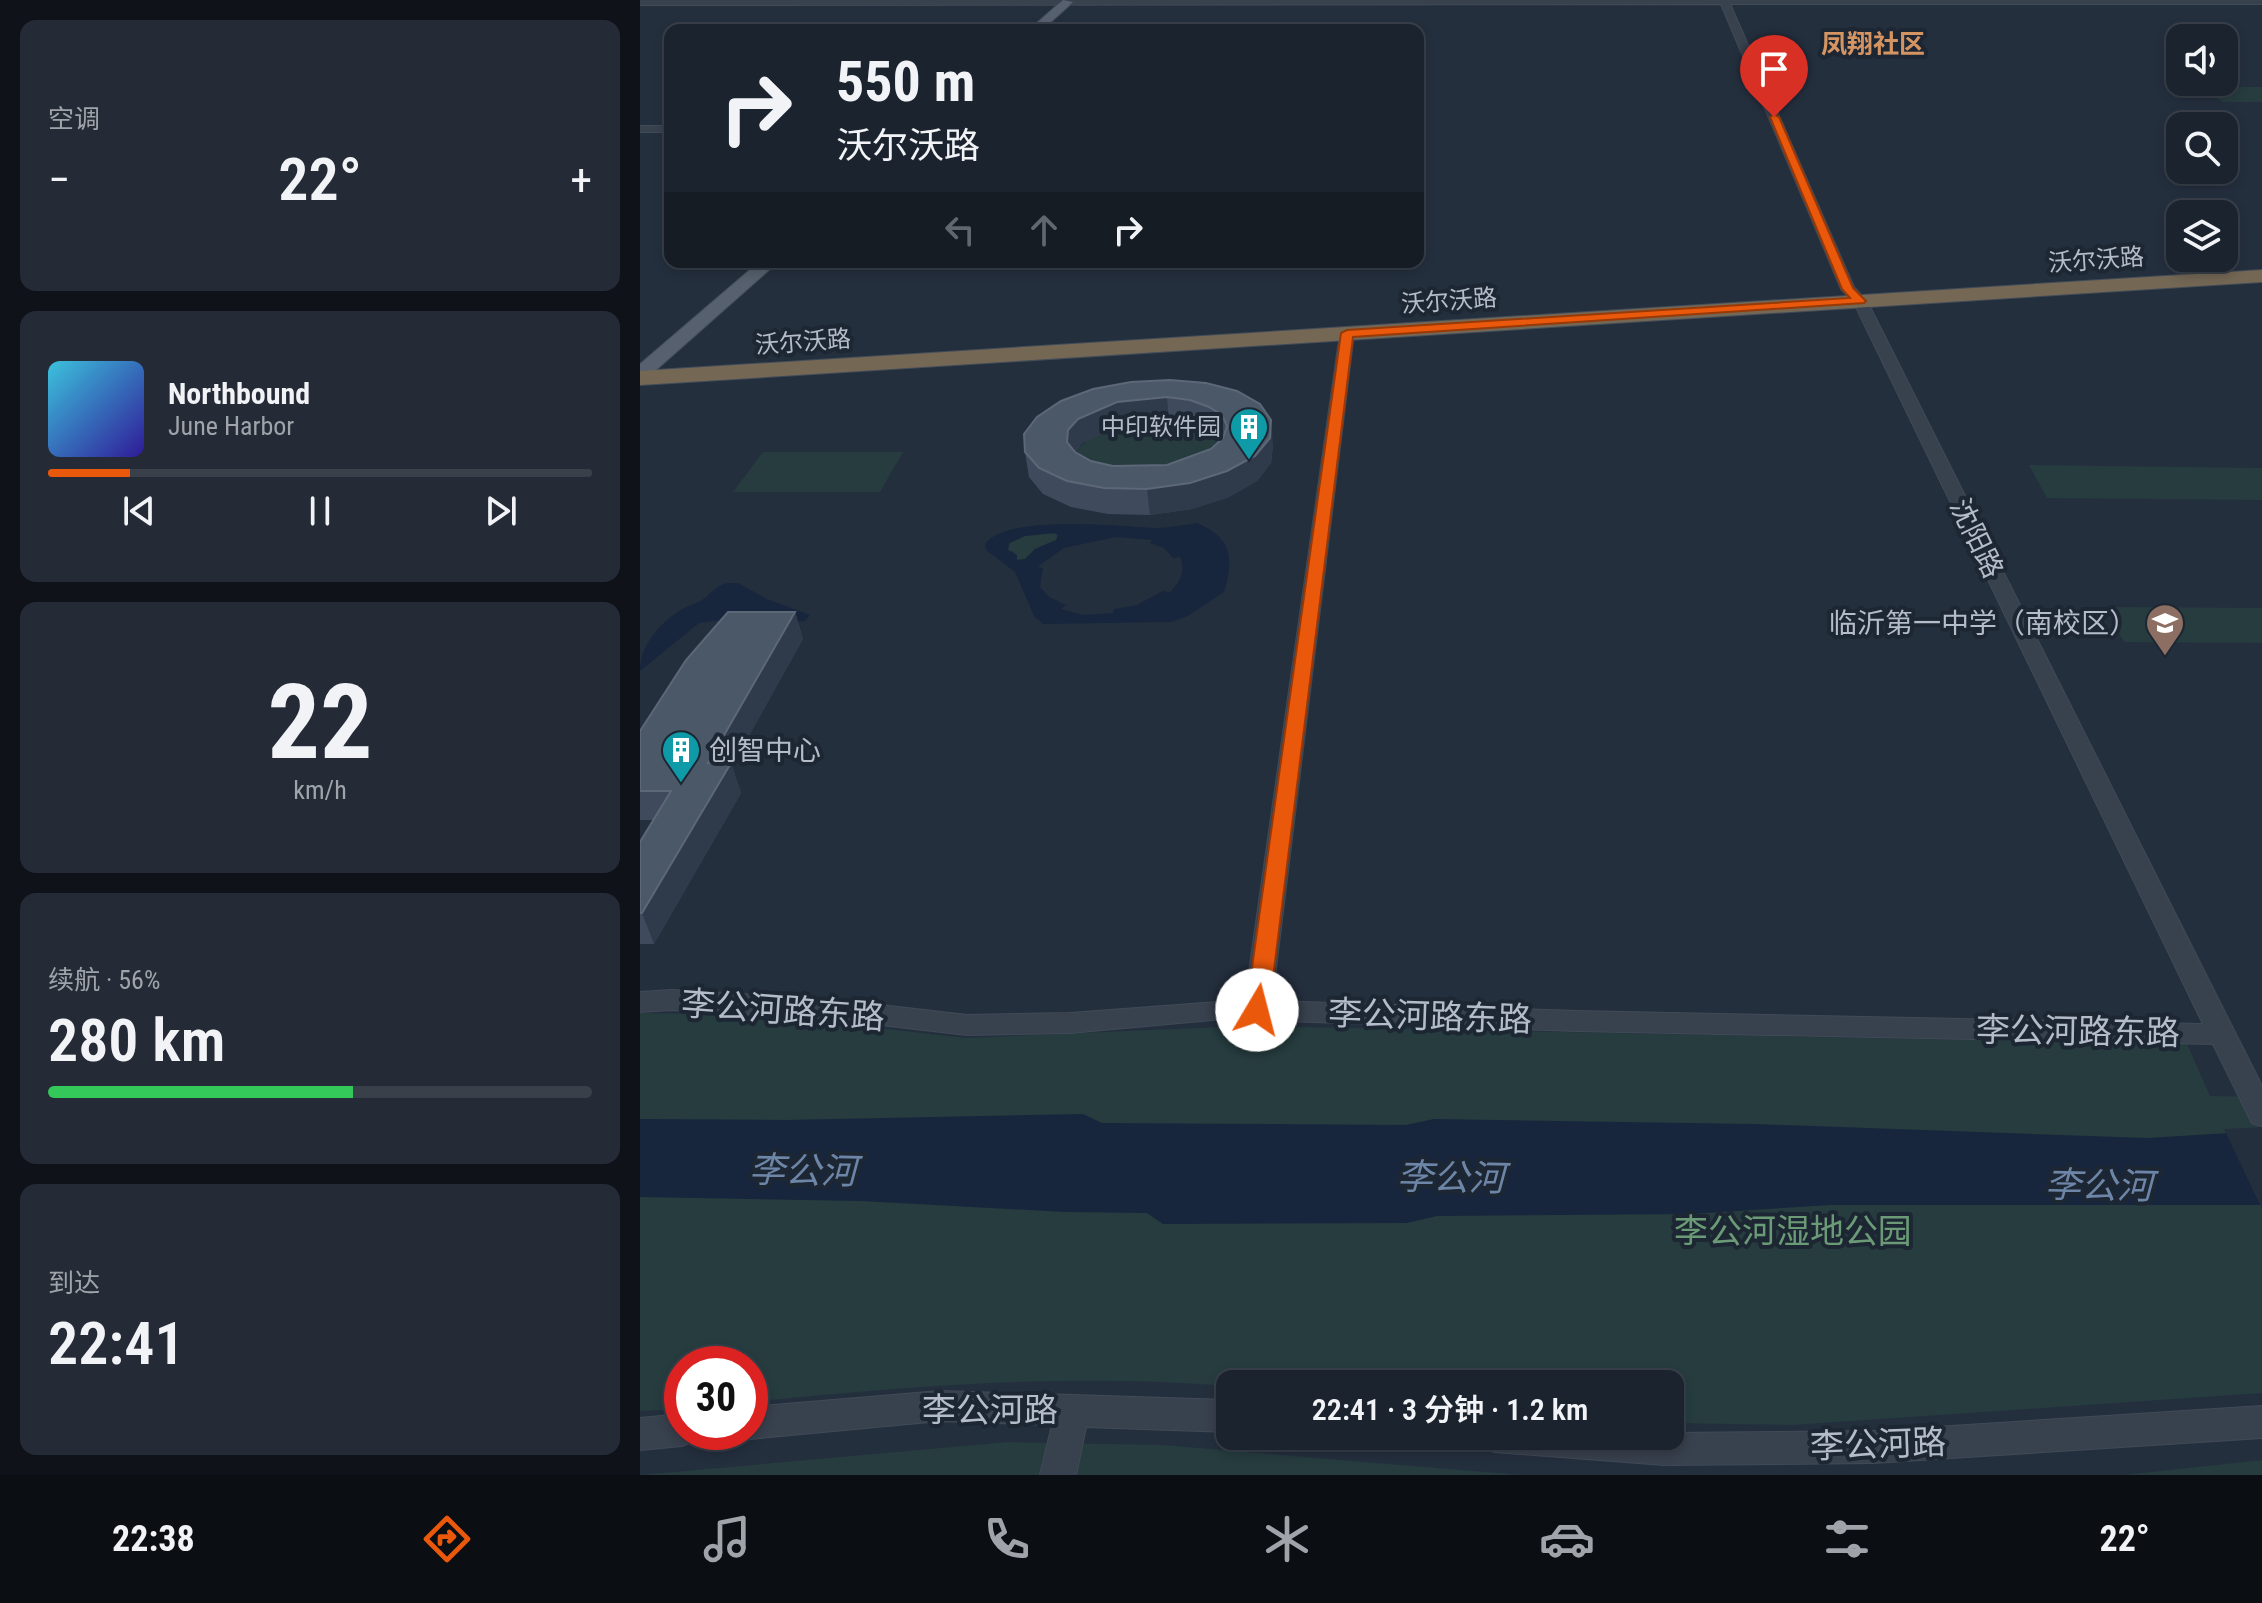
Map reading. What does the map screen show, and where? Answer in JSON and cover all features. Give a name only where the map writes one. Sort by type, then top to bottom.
[{"type":"highway","name":"沃尔沃路","points":[[643,370],[1347,333],[2262,264]]},
{"type":"highway","name":"沃尔沃路","points":[[643,370],[1854,295],[2262,276]]},
{"type":"main road","points":[[1042,24],[1067,2]]},
{"type":"main road","points":[[643,370],[762,268]]},
{"type":"street","name":"沈阳路","points":[[1725,1],[1854,295],[2260,1111]]},
{"type":"street","points":[[640,2],[2262,1]]},
{"type":"street","points":[[640,129],[664,129]]},
{"type":"street","points":[[1257,1010],[1347,333]]},
{"type":"street","name":"李公河路东路","points":[[640,1002],[672,1000],[829,1009],[967,1025],[1070,1023],[1223,1009],[1592,1021],[2222,1034]]},
{"type":"street","name":"李公河路","points":[[768,1421],[940,1406],[1216,1415]]},
{"type":"street","points":[[1058,1475],[1072,1410]]},
{"type":"street","name":"李公河路","points":[[1684,1449],[1873,1447],[2262,1422]]},
{"type":"street","points":[[640,1434],[664,1432]]},
{"type":"green space","points":[[2238,87],[2262,87],[2262,102],[2223,102],[2215,96],[2238,96]]},
{"type":"green space","points":[[1144,422],[1195,427],[1224,440],[1170,490],[1072,455],[1096,436]]},
{"type":"green space","points":[[763,452],[903,452],[880,492],[733,492]]},
{"type":"green space","points":[[2029,465],[2262,468],[2262,500],[2047,498]]},
{"type":"green space","points":[[1058,535],[1056,540],[1035,549],[1025,559],[1017,560],[1014,552],[1008,550],[1010,543],[1025,536]]},
{"type":"green space","points":[[2104,607],[2262,608],[2262,643],[2124,642]]},
{"type":"green space","name":"李公河湿地公园","points":[[640,1013],[763,1015],[966,1038],[1246,1026],[2187,1044],[2210,1096],[2262,1097],[2262,1393],[1792,1425],[1684,1423],[1684,1370],[1216,1370],[1216,1385],[1110,1381],[990,1383],[768,1400],[768,1346],[664,1346],[664,1410],[640,1411]]},
{"type":"green space","points":[[1008,1442],[1163,1445],[1521,1475],[641,1475]]},
{"type":"green space","points":[[2262,1460],[2262,1475],[2124,1475]]},
{"type":"water","points":[[1197,523],[1218,535],[1228,551],[1229,569],[1224,592],[1188,616],[1171,622],[1043,624],[1034,616],[1015,572],[986,550],[985,544],[997,535],[1039,525],[1154,528]],"holes":[[[1058,535],[1056,540],[1035,549],[1025,559],[1017,560],[1017,555],[1008,550],[1009,543],[1025,536]],[[1116,537],[1152,540],[1150,543],[1164,548],[1173,558],[1180,557],[1181,576],[1170,592],[1163,591],[1137,605],[1114,609],[1113,613],[1083,615],[1061,609],[1066,605],[1049,597],[1040,587],[1043,568],[1037,567],[1064,548]]]},
{"type":"water","points":[[727,583],[738,583],[767,599],[810,615],[805,621],[795,622],[730,619],[699,623],[640,671],[647,645],[664,623]]},
{"type":"water","name":"李公河","points":[[1083,1114],[1102,1123],[1406,1125],[1434,1119],[1754,1124],[2147,1138],[2262,1131],[2262,1205],[1830,1205],[1691,1214],[1437,1216],[1407,1223],[1163,1224],[1147,1213],[1065,1212],[861,1201],[640,1197],[640,1119],[786,1120]]},
{"type":"pier","points":[[2262,1127],[2262,1209],[2224,1129]]},
{"type":"building","points":[[1170,380],[1206,383],[1237,391],[1260,404],[1271,420],[1270,438],[1255,456],[1227,471],[1190,483],[1147,489],[1104,488],[1067,481],[1039,468],[1025,452],[1024,434],[1037,417],[1061,401],[1093,389],[1131,382]],"holes":[[[1167,397],[1190,400],[1222,415],[1227,426],[1223,438],[1211,449],[1167,465],[1113,466],[1091,461],[1075,452],[1067,442],[1068,430],[1078,419],[1117,402]]]},
{"type":"building","points":[[728,612],[795,612],[708,763],[731,763],[640,913],[640,842],[671,791],[640,791],[640,731],[686,660]]},
{"type":"place","name":"中印软件园","points":[[1249,461]]},
{"type":"place","name":"临沂第一中学（南校区）","points":[[2165,657]]},
{"type":"place","name":"创智中心","points":[[681,784]]},
{"type":"district","name":"凤翔社区","points":[[1873,44]]},
{"type":"route","points":[[1257,1010],[1347,333],[1860,301],[1848,289],[1774,117]]}]
